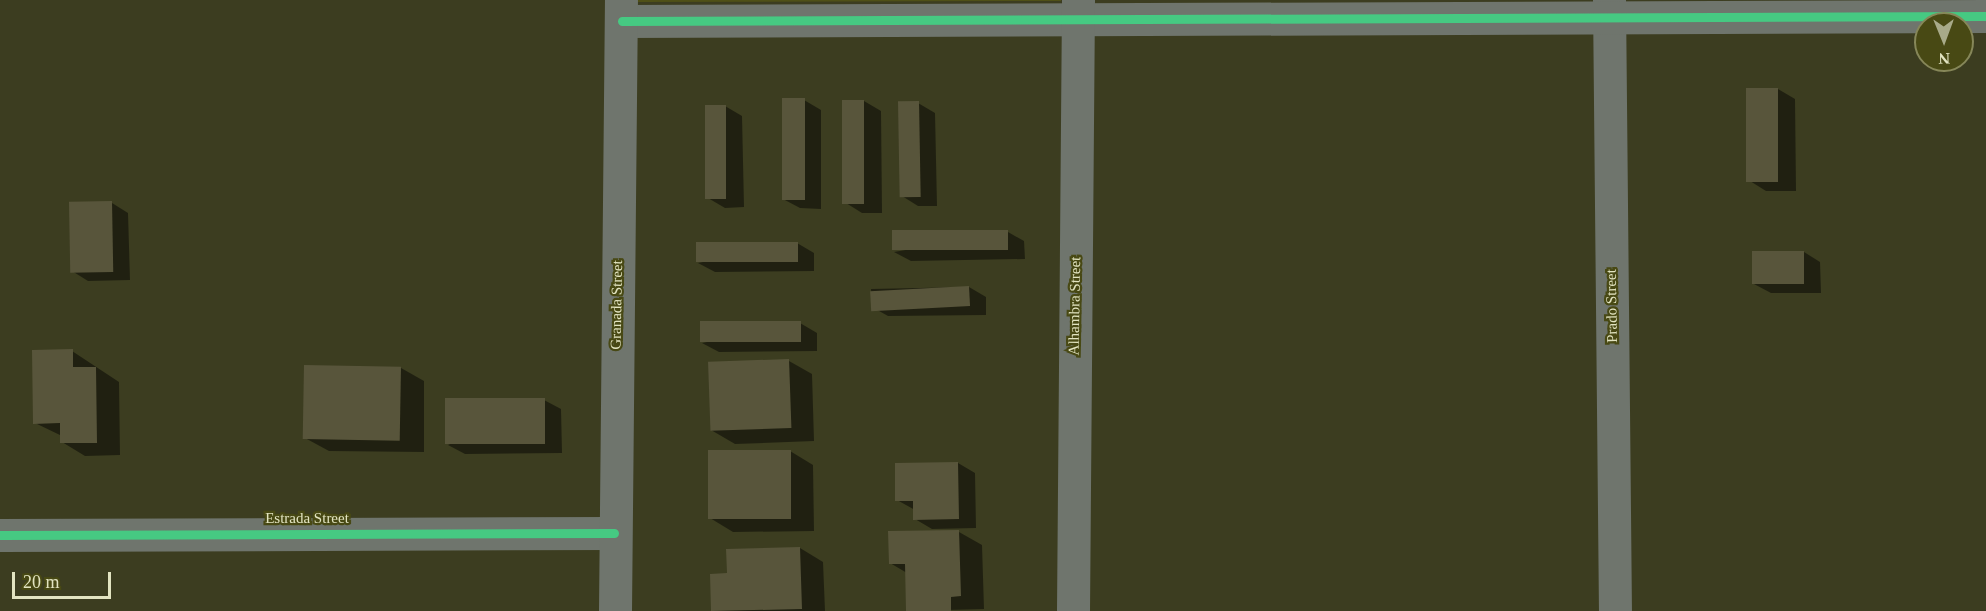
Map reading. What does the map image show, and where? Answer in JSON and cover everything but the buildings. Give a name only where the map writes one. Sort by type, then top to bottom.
[{"type":"street","name":"Alhambra Street","points":[[1072,611],[1078,10]]},
{"type":"street","points":[[621,11],[1609,10],[1986,16]]},
{"type":"street","name":"Prado Street","points":[[1609,10],[1615,611]]},
{"type":"street","name":"Granada Street","points":[[615,611],[621,11]]},
{"type":"street","name":"Estrada Street","points":[[0,535],[614,533]]},
{"type":"shaded area","points":[[637,0],[1061,0],[1061,1],[637,2]]},
{"type":"cycle path","points":[[622,21],[1986,16]]},
{"type":"cycle path","points":[[0,535],[614,533]]}]
